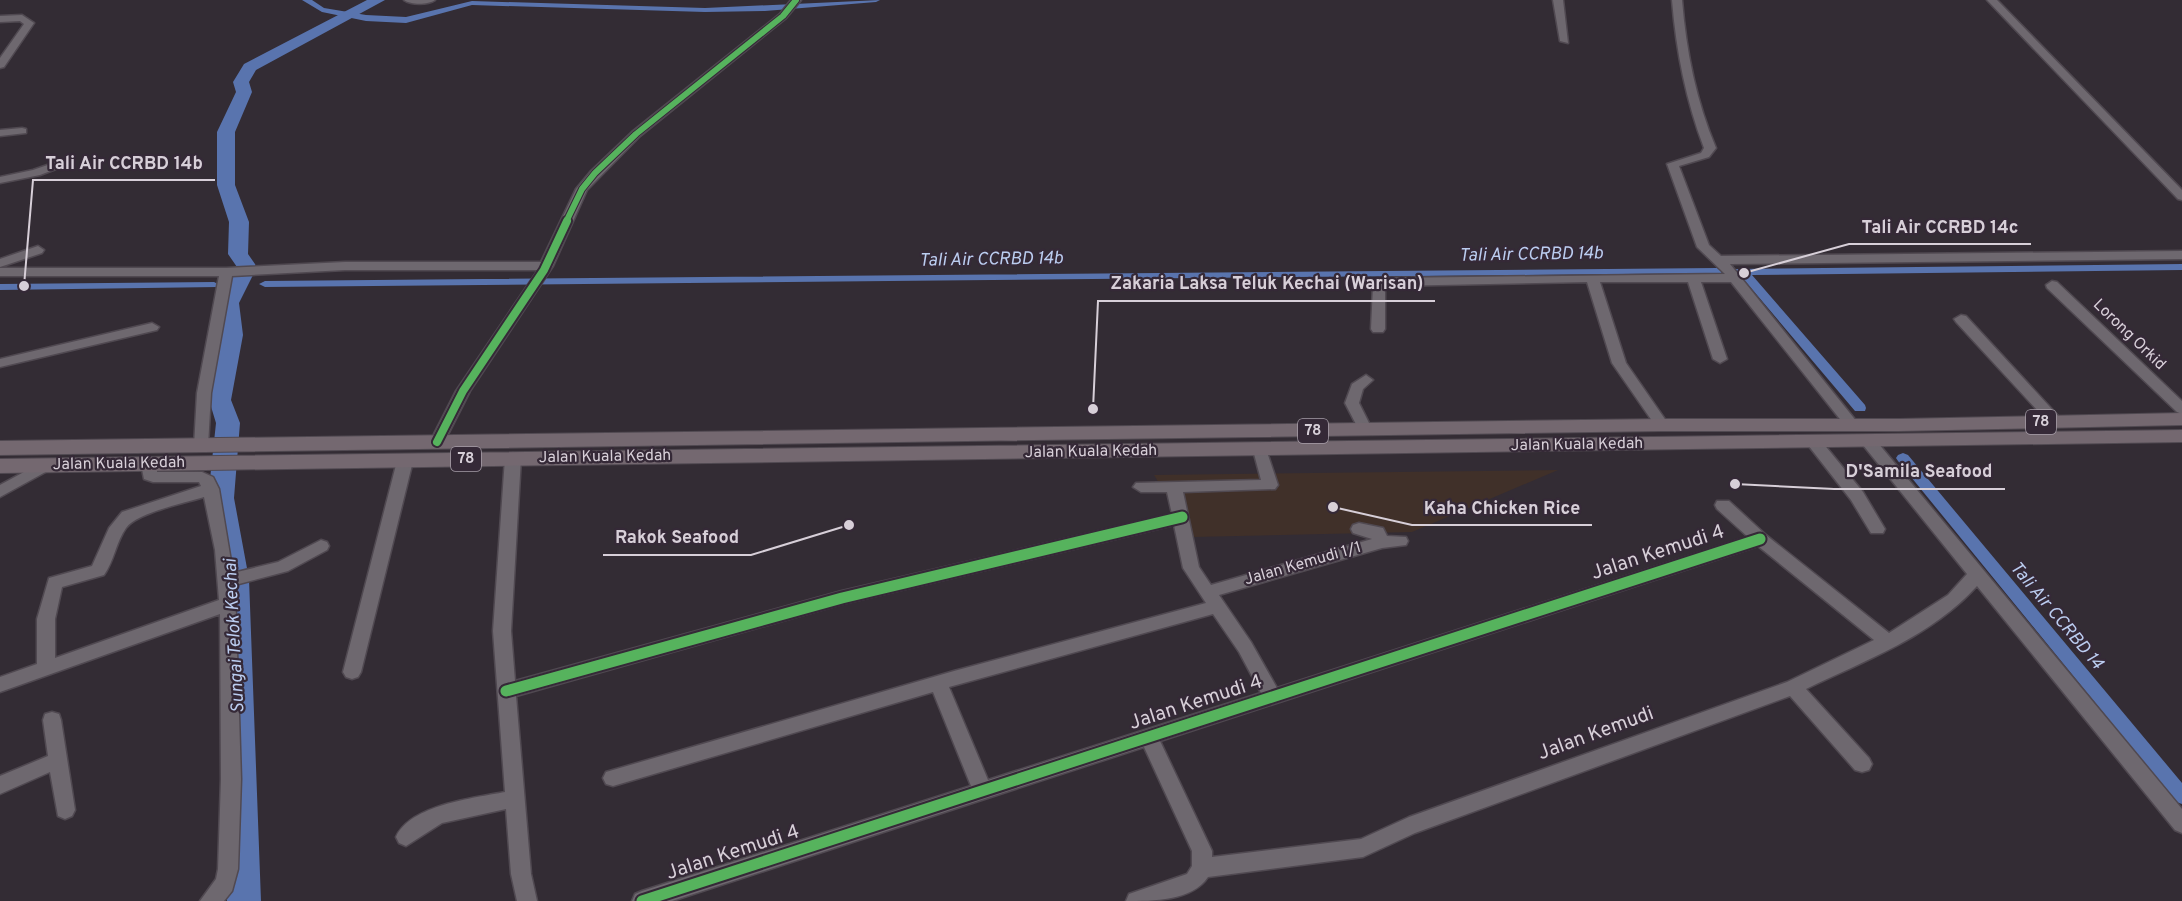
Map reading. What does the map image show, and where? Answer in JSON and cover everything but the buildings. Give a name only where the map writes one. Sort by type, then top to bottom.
[{"type":"main road","name":"Jalan Kuala Kedah","points":[[1903,433],[2055,421],[2182,419]]},
{"type":"main road","name":"Jalan Kuala Kedah","points":[[0,448],[279,446],[437,442],[663,447],[1010,443],[1365,429],[1662,425],[1865,433],[2182,436]]},
{"type":"main road","name":"Jalan Kuala Kedah","points":[[1010,443],[1260,450],[1813,441],[1865,433]]},
{"type":"main road","name":"Jalan Kuala Kedah","points":[[0,466],[513,458],[663,447]]},
{"type":"street","points":[[409,0],[430,0]]},
{"type":"street","points":[[1558,0],[1565,41]]},
{"type":"street","points":[[1677,0],[1678,21],[1689,72],[1710,148],[1705,155],[1673,164],[1703,247],[1728,270],[1865,433],[2182,824]]},
{"type":"street","points":[[1992,0],[2182,197]]},
{"type":"street","points":[[437,442],[485,357],[545,268],[579,195],[595,173],[636,134],[794,4]]},
{"type":"street","points":[[0,19],[22,18],[30,23],[0,65]]},
{"type":"street","points":[[0,133],[22,131]]},
{"type":"street","points":[[0,180],[36,173],[65,162]]},
{"type":"street","points":[[0,263],[38,250]]},
{"type":"street","points":[[1378,329],[1378,290],[1385,282],[1693,278],[1728,270],[2182,255]]},
{"type":"street","points":[[0,272],[232,272],[345,266],[545,268]]},
{"type":"street","points":[[202,446],[204,393],[232,272]]},
{"type":"street","points":[[1592,278],[1619,363],[1662,425]]},
{"type":"street","points":[[1693,278],[1720,359]]},
{"type":"street","name":"Lorong Orkid","points":[[2052,285],[2182,409]]},
{"type":"street","points":[[1961,319],[2055,421]]},
{"type":"street","points":[[0,363],[152,327]]},
{"type":"street","points":[[1365,429],[1352,403],[1357,387],[1366,380]]},
{"type":"street","points":[[1813,441],[1857,496],[1877,529]]},
{"type":"street","points":[[1142,487],[1270,485],[1260,450]]},
{"type":"street","points":[[513,458],[502,631],[514,799],[521,874],[527,901]]},
{"type":"street","points":[[352,672],[405,461]]},
{"type":"street","points":[[148,464],[151,477],[204,478],[211,489],[223,550],[234,578],[228,604],[231,779],[228,869],[225,884],[210,901]]},
{"type":"street","points":[[0,492],[46,465]]},
{"type":"street","points":[[1174,486],[1191,568],[1208,600],[1245,647],[1273,697]]},
{"type":"street","points":[[46,667],[46,619],[55,583],[98,572],[106,559],[118,523],[128,516],[211,489]]},
{"type":"street","points":[[1723,505],[1760,539],[1888,642]]},
{"type":"street","points":[[506,691],[603,662],[921,578],[1182,517]]},
{"type":"street","points":[[1359,529],[1377,532],[1382,542]]},
{"type":"street","name":"Jalan Kemudi 4","points":[[642,901],[1760,539]]},
{"type":"street","name":"Jalan Kemudi 1/1","points":[[612,778],[938,683],[1208,600],[1382,542],[1400,541]]},
{"type":"street","points":[[234,578],[282,567],[321,546]]},
{"type":"street","name":"Jalan Kemudi","points":[[1202,868],[1363,848],[1409,826],[1793,687],[1888,642],[1934,616],[1954,600],[1978,573]]},
{"type":"street","points":[[0,685],[228,604]]},
{"type":"street","points":[[938,683],[983,791]]},
{"type":"street","points":[[1793,687],[1862,764]]},
{"type":"street","points":[[52,720],[65,810]]},
{"type":"street","points":[[1136,901],[1194,881],[1202,868],[1202,851],[1149,737]]},
{"type":"street","points":[[0,784],[58,760]]},
{"type":"street","points":[[406,837],[437,815],[514,799]]},
{"type":"shaded area","points":[[1558,470],[1412,532],[1192,537],[1154,475]]},
{"type":"waterway","points":[[306,0],[322,10],[366,18],[406,20],[472,3],[705,10],[765,9],[876,0]]},
{"type":"waterway","name":"Sungai Telok Kechai","points":[[244,901],[236,579],[221,498],[228,423],[220,400],[232,335],[229,303],[247,267],[238,254],[239,222],[226,185],[226,132],[244,92],[241,82],[250,67],[378,0]]},
{"type":"waterway","points":[[1736,272],[2182,267]]},
{"type":"waterway","name":"Tali Air CCRBD 14b","points":[[265,284],[1717,271]]},
{"type":"waterway","name":"Tali Air CCRBD 14","points":[[1744,273],[1860,408]]},
{"type":"waterway","name":"Tali Air CCRBD 14b","points":[[0,287],[214,285]]},
{"type":"waterway","name":"Tali Air CCRBD 14","points":[[1903,458],[2182,796]]},
{"type":"cycle path","points":[[437,442],[463,391],[544,270],[582,189],[595,173],[636,134],[783,16],[796,0]]},
{"type":"cycle path","points":[[506,691],[842,598],[1182,517]]},
{"type":"cycle path","points":[[642,901],[1760,539]]},
{"type":"place","name":"Tali Air CCRBD 14c","points":[[1744,273]]},
{"type":"place","name":"Tali Air CCRBD 14b","points":[[24,286]]},
{"type":"place","name":"Zakaria Laksa Teluk Kechai (Warisan)","points":[[1093,409]]},
{"type":"place","name":"D'Samila Seafood","points":[[1735,484]]},
{"type":"place","name":"Kaha Chicken Rice","points":[[1333,507]]},
{"type":"place","name":"Rakok Seafood","points":[[849,525]]}]
